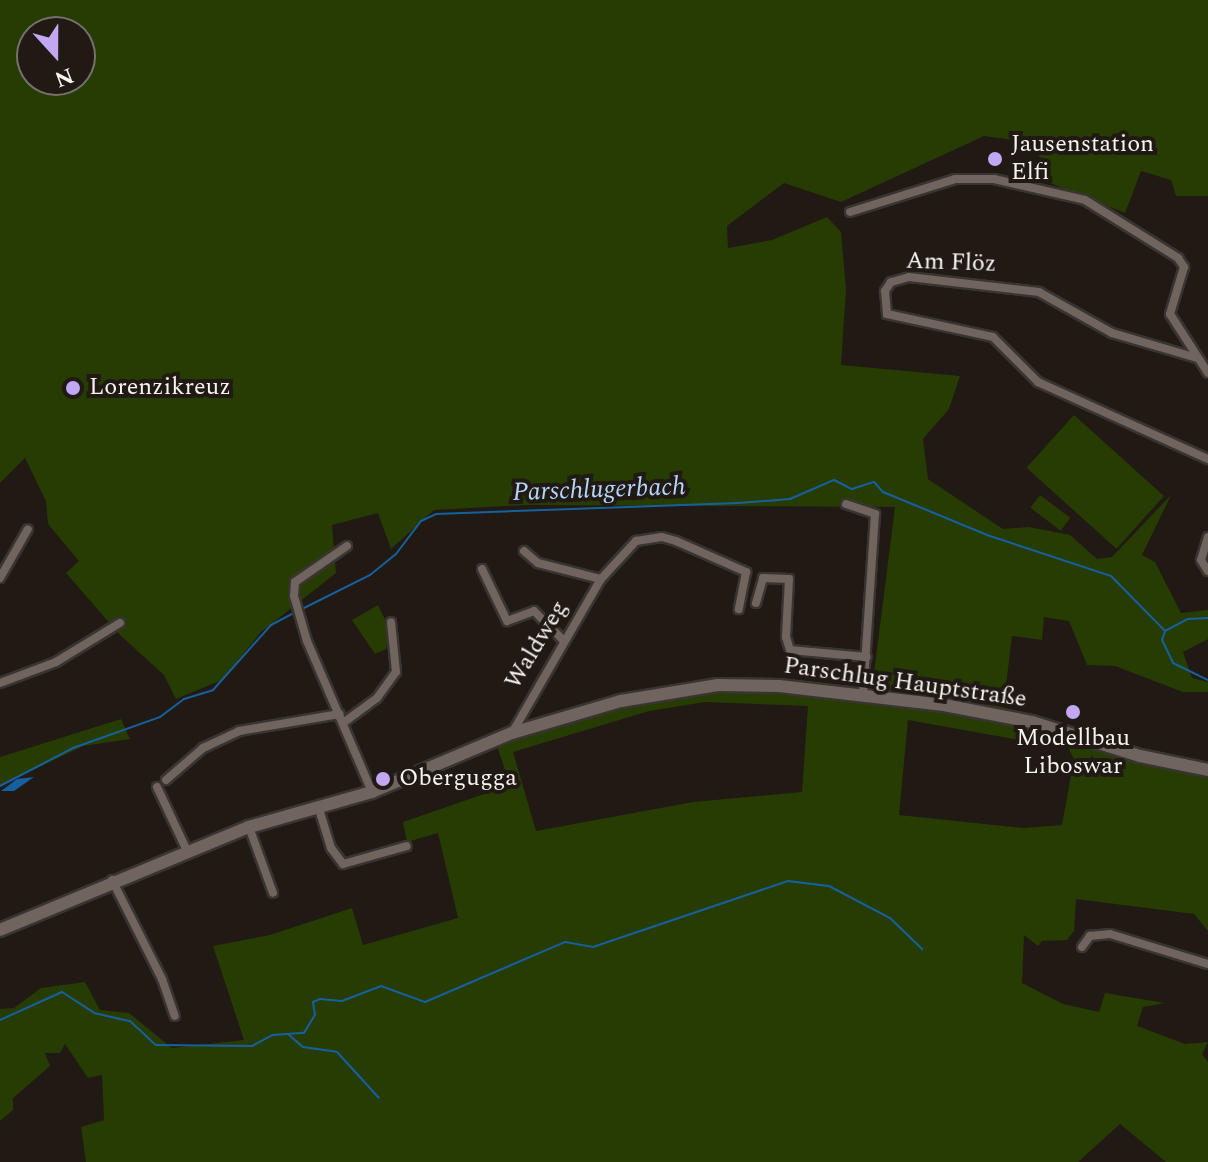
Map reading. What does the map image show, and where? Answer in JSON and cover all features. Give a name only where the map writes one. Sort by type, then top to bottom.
[{"type":"main road","name":"Parschlug Hauptstraße","points":[[0,930],[112,880],[249,827],[372,792],[512,733],[621,701],[718,685],[863,695],[1032,722],[1140,756],[1208,770]]},
{"type":"street","points":[[850,212],[955,179],[994,179],[1085,200],[1178,258],[1184,267],[1170,314],[1208,373]]},
{"type":"street","name":"Am Flöz","points":[[1197,358],[1112,333],[1039,292],[909,277],[891,282],[885,291],[887,314],[993,337],[1038,382],[1208,459]]},
{"type":"street","points":[[846,504],[875,514],[863,695]]},
{"type":"street","points":[[0,578],[28,529]]},
{"type":"street","name":"Waldweg","points":[[512,733],[601,579],[636,541],[662,537],[746,572],[739,609]]},
{"type":"street","points":[[1208,537],[1201,560],[1208,571]]},
{"type":"street","points":[[347,546],[295,582],[294,596],[297,612],[372,792]]},
{"type":"street","name":"Waldweg","points":[[524,551],[538,563],[601,579]]},
{"type":"street","points":[[482,569],[507,621],[534,611],[564,641]]},
{"type":"street","points":[[756,603],[763,578],[789,579],[786,637],[790,650],[867,657]]},
{"type":"street","points":[[166,780],[203,748],[239,731],[342,719],[377,698],[396,672],[391,622]]},
{"type":"street","points":[[0,683],[56,662],[120,623]]},
{"type":"street","points":[[157,787],[187,853]]},
{"type":"street","points":[[318,806],[331,848],[343,864],[407,846]]},
{"type":"street","points":[[249,827],[273,893]]},
{"type":"street","points":[[112,880],[162,979],[175,1016]]},
{"type":"street","points":[[1082,947],[1090,936],[1110,934],[1195,964],[1208,964]]},
{"type":"green space","points":[[0,0],[1208,0],[1208,196],[1176,196],[1171,180],[1141,171],[1125,213],[1045,181],[1048,164],[1022,141],[984,136],[841,202],[784,183],[727,226],[728,248],[772,240],[827,217],[841,232],[846,289],[841,365],[960,376],[949,409],[923,439],[928,479],[1003,529],[1029,527],[1070,535],[1097,559],[1112,557],[1171,495],[1142,555],[1155,562],[1181,613],[1208,610],[1208,639],[1183,652],[1192,678],[1208,682],[1208,692],[1183,692],[1115,666],[1087,665],[1069,621],[1044,617],[1042,640],[1012,636],[1003,710],[872,689],[895,507],[526,505],[434,510],[391,549],[378,513],[332,525],[336,573],[261,632],[222,680],[176,699],[164,675],[120,635],[66,573],[79,561],[48,524],[46,501],[25,458],[0,483]]},
{"type":"green space","points":[[1074,415],[1164,496],[1116,549],[1026,468]]},
{"type":"green space","points":[[1040,495],[1070,518],[1061,531],[1030,508]]},
{"type":"green space","points":[[378,605],[390,630],[386,649],[375,654],[352,620]]},
{"type":"green space","points":[[709,689],[811,692],[991,717],[1208,774],[1208,931],[1194,914],[1076,899],[1074,931],[1067,940],[1042,941],[1038,946],[1024,935],[1022,983],[1063,1004],[1099,1012],[1105,993],[1165,1003],[1143,1007],[1137,1026],[1185,1044],[1208,1042],[1202,1054],[1208,1062],[1208,1162],[1166,1162],[1120,1124],[1078,1162],[86,1162],[81,1127],[104,1120],[102,1075],[88,1078],[65,1044],[60,1053],[45,1053],[50,1066],[13,1098],[13,1110],[0,1121],[0,1009],[14,1008],[41,988],[85,982],[100,1010],[129,1013],[172,1048],[244,1040],[213,946],[270,935],[352,908],[363,945],[458,918],[438,833],[407,842],[403,822],[510,785],[496,743],[626,704]],"holes":[[[705,702],[808,706],[802,792],[693,802],[536,831],[513,752],[649,711]],[[908,720],[1069,749],[1074,759],[1062,825],[1023,828],[899,815]]]},
{"type":"green space","points":[[121,719],[130,739],[83,746],[0,786],[0,757]]},
{"type":"water","points":[[34,777],[14,791],[1,791],[17,779]]},
{"type":"waterway","name":"Parschlugerbach","points":[[300,610],[370,575],[396,554],[421,521],[436,514],[738,503],[790,499],[834,480],[852,489],[874,482],[883,492],[990,536],[1111,576],[1165,631],[1162,640],[1173,663],[1208,680]]},
{"type":"waterway","name":"Parschlugerbach","points":[[0,786],[73,748],[160,717],[184,699],[213,690],[271,625],[294,613]]},
{"type":"waterway","points":[[1165,631],[1188,619],[1208,618]]},
{"type":"waterway","points":[[0,1020],[62,992],[94,1013],[130,1021],[156,1045],[252,1046],[273,1035],[304,1033],[315,1015],[313,1002],[320,999],[342,1001],[381,986],[425,1002],[565,942],[593,947],[788,881],[829,886],[890,918],[922,949]]},
{"type":"waterway","points":[[289,1035],[303,1047],[337,1052],[379,1098]]},
{"type":"place","name":"Jausenstation Elfi","points":[[995,159]]},
{"type":"place","name":"Lorenzikreuz","points":[[73,388]]},
{"type":"place","name":"Modellbau Liboswar","points":[[1073,712]]},
{"type":"place","name":"Obergugga","points":[[383,779]]}]
